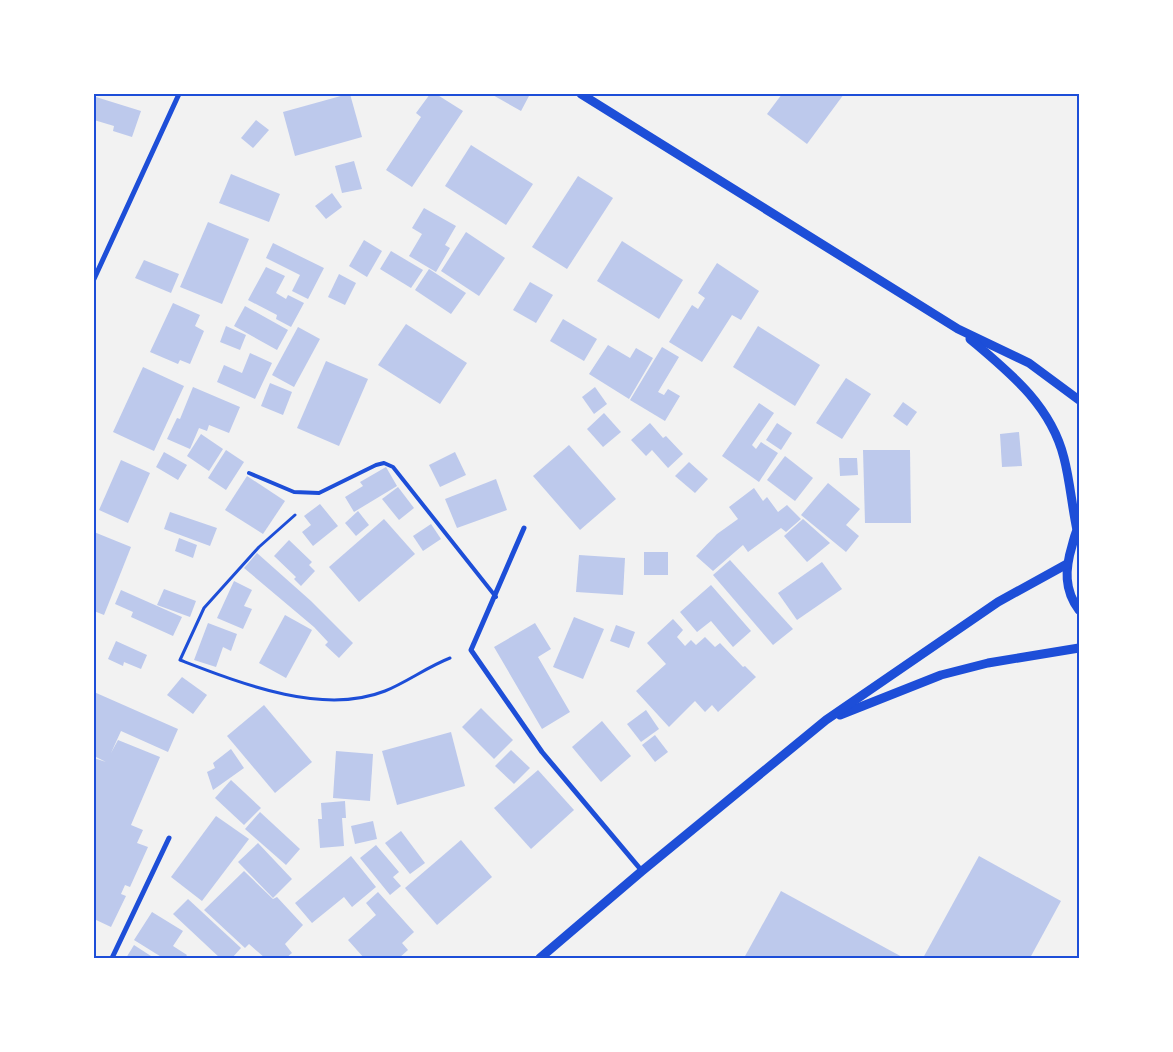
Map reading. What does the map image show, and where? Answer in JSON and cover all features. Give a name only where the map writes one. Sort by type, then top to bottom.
[{"type":"street","points":[[94,279],[179,94]]},
{"type":"street","points":[[581,94],[958,329],[1029,364],[1079,400]]},
{"type":"street","points":[[958,329],[1013,375],[1046,415],[1057,438],[1064,458],[1078,529],[1067,564],[1066,578],[1073,602],[1079,610]]},
{"type":"street","points":[[524,528],[496,597],[471,650],[542,752],[642,871]]},
{"type":"street","points":[[540,958],[642,871],[826,720],[998,602],[1067,564]]},
{"type":"street","points":[[826,720],[941,675],[988,663],[1079,648]]},
{"type":"street","points":[[112,958],[169,838]]},
{"type":"lane","points":[[250,473],[294,492],[319,493],[376,465],[384,464],[393,467],[496,597]]},
{"type":"path","points":[[319,493],[259,547],[204,608],[180,660],[234,680],[326,701],[356,699],[384,692],[444,660],[471,650]]},
{"type":"building","points":[[350,94],[362,137],[295,156],[283,112]]},
{"type":"building","points":[[430,94],[436,94],[463,111],[412,187],[386,170],[421,117],[416,113]]},
{"type":"building","points":[[491,94],[524,94],[529,96],[521,111]]},
{"type":"building","points":[[782,94],[844,94],[807,144],[767,114]]},
{"type":"building","points":[[96,97],[141,111],[132,137],[113,131],[114,126],[94,120]]},
{"type":"building","points":[[256,120],[269,130],[253,148],[241,138]]},
{"type":"building","points":[[471,145],[533,184],[506,225],[445,186]]},
{"type":"building","points":[[354,161],[362,189],[342,193],[335,166]]},
{"type":"building","points":[[231,174],[280,194],[269,222],[219,203]]},
{"type":"building","points":[[578,176],[613,198],[567,269],[532,247]]},
{"type":"building","points":[[332,193],[342,207],[326,219],[315,206]]},
{"type":"building","points":[[424,208],[456,226],[445,245],[450,248],[436,272],[409,256],[422,234],[412,228]]},
{"type":"building","points":[[208,222],[249,239],[222,304],[180,287]]},
{"type":"building","points":[[466,232],[505,258],[479,296],[441,271]]},
{"type":"building","points":[[364,240],[382,251],[367,277],[349,266]]},
{"type":"building","points":[[622,241],[683,280],[659,319],[597,281]]},
{"type":"building","points":[[273,243],[324,268],[308,299],[292,291],[300,275],[266,258]]},
{"type":"building","points":[[391,251],[423,270],[411,288],[380,269]]},
{"type":"building","points":[[144,260],[179,274],[171,293],[135,278]]},
{"type":"building","points":[[717,263],[759,291],[741,320],[732,315],[702,362],[669,342],[692,305],[698,309],[705,298],[698,293]]},
{"type":"building","points":[[266,267],[285,276],[276,293],[286,299],[288,295],[304,303],[291,327],[276,319],[277,315],[248,300]]},
{"type":"building","points":[[429,269],[466,293],[451,314],[415,290]]},
{"type":"building","points":[[339,274],[356,283],[345,305],[328,297]]},
{"type":"building","points":[[530,282],[553,295],[536,323],[513,310]]},
{"type":"building","points":[[173,303],[200,315],[195,326],[204,331],[190,364],[180,360],[178,364],[150,352]]},
{"type":"building","points":[[245,306],[288,330],[277,350],[234,326]]},
{"type":"building","points":[[563,319],[597,339],[584,361],[550,341]]},
{"type":"building","points":[[406,324],[467,363],[440,404],[378,365]]},
{"type":"building","points":[[226,326],[246,335],[240,350],[220,342]]},
{"type":"building","points":[[758,326],[820,365],[795,406],[733,367]]},
{"type":"building","points":[[298,327],[320,339],[294,387],[272,375]]},
{"type":"building","points":[[608,345],[630,358],[636,348],[653,358],[629,399],[589,374]]},
{"type":"building","points":[[662,347],[679,357],[658,392],[664,395],[668,389],[680,396],[665,421],[630,400]]},
{"type":"building","points":[[250,353],[272,363],[255,399],[217,382],[224,365],[242,373]]},
{"type":"building","points":[[326,361],[368,379],[339,446],[297,428]]},
{"type":"building","points":[[143,367],[184,386],[154,451],[113,432]]},
{"type":"building","points":[[846,378],[871,394],[842,439],[816,423]]},
{"type":"building","points":[[270,383],[292,392],[283,415],[261,406]]},
{"type":"building","points":[[193,387],[240,407],[229,433],[209,425],[207,431],[199,428],[190,449],[167,439],[177,418],[180,419]]},
{"type":"building","points":[[595,387],[607,404],[594,414],[582,397]]},
{"type":"building","points":[[903,402],[917,412],[907,426],[893,416]]},
{"type":"building","points":[[759,403],[774,413],[752,445],[756,449],[761,442],[778,453],[759,482],[722,456]]},
{"type":"building","points":[[604,413],[621,432],[603,447],[587,429]]},
{"type":"building","points":[[650,423],[663,438],[666,436],[683,454],[668,468],[652,450],[646,456],[631,440]]},
{"type":"building","points":[[777,423],[792,433],[781,450],[766,440]]},
{"type":"building","points":[[1019,432],[1022,466],[1002,467],[1000,434]]},
{"type":"building","points":[[201,434],[223,449],[209,471],[187,456]]},
{"type":"building","points":[[569,445],[616,499],[580,530],[533,476]]},
{"type":"building","points":[[226,450],[244,462],[226,490],[208,478]]},
{"type":"building","points":[[863,450],[910,450],[911,523],[865,523]]},
{"type":"building","points":[[164,452],[187,465],[178,480],[156,467]]},
{"type":"building","points":[[455,452],[466,475],[440,487],[429,465]]},
{"type":"building","points":[[785,456],[813,478],[795,501],[767,480]]},
{"type":"building","points":[[839,458],[857,458],[858,475],[840,476]]},
{"type":"building","points":[[121,460],[150,473],[128,523],[99,510]]},
{"type":"building","points":[[689,462],[708,479],[695,493],[675,476]]},
{"type":"building","points":[[386,467],[397,486],[354,512],[345,497],[363,486],[360,482]]},
{"type":"building","points":[[247,476],[285,501],[263,534],[225,510]]},
{"type":"building","points":[[496,479],[507,510],[457,528],[445,499]]},
{"type":"building","points":[[828,483],[860,509],[846,525],[859,536],[846,552],[801,515]]},
{"type":"building","points":[[398,487],[414,508],[399,520],[382,499]]},
{"type":"building","points":[[754,488],[763,501],[767,497],[778,512],[787,505],[801,519],[786,532],[781,528],[748,552],[743,545],[713,571],[696,556],[717,534],[738,519],[729,507]]},
{"type":"building","points":[[320,504],[338,526],[313,546],[302,532],[311,525],[304,516]]},
{"type":"building","points":[[358,511],[369,525],[356,536],[345,523]]},
{"type":"building","points":[[170,512],[217,528],[210,546],[164,529]]},
{"type":"building","points":[[384,519],[415,554],[359,602],[329,567]]},
{"type":"building","points":[[803,519],[830,543],[807,562],[784,536]]},
{"type":"building","points":[[431,524],[441,539],[423,551],[413,536]]},
{"type":"building","points":[[94,532],[131,547],[104,615],[94,611]]},
{"type":"building","points":[[179,538],[197,545],[193,558],[175,551]]},
{"type":"building","points":[[289,540],[312,562],[309,565],[315,571],[301,586],[294,579],[296,577],[274,556]]},
{"type":"building","points":[[644,552],[668,552],[668,575],[644,575]]},
{"type":"building","points":[[257,553],[311,601],[353,643],[339,658],[325,645],[328,642],[314,627],[244,568]]},
{"type":"building","points":[[579,555],[625,558],[623,595],[576,592]]},
{"type":"building","points":[[730,560],[793,629],[773,645],[713,575]]},
{"type":"building","points":[[822,562],[842,589],[797,620],[778,593]]},
{"type":"building","points":[[234,581],[252,590],[244,606],[252,609],[243,629],[217,618]]},
{"type":"building","points":[[711,585],[751,631],[733,647],[711,621],[697,632],[680,612]]},
{"type":"building","points":[[164,589],[196,601],[190,617],[157,605]]},
{"type":"building","points":[[121,590],[182,617],[173,636],[131,617],[133,612],[115,604]]},
{"type":"building","points":[[285,615],[312,630],[286,678],[259,663]]},
{"type":"building","points":[[574,617],[604,629],[583,679],[553,667]]},
{"type":"building","points":[[673,619],[683,630],[677,637],[685,646],[691,640],[696,645],[705,637],[715,647],[720,643],[743,667],[745,666],[756,677],[718,712],[712,705],[705,712],[695,701],[669,727],[636,691],[666,664],[647,643]]},
{"type":"building","points":[[208,623],[237,634],[231,651],[223,647],[216,667],[194,660]]},
{"type":"building","points":[[535,623],[551,649],[538,657],[570,712],[542,729],[494,647]]},
{"type":"building","points":[[616,625],[635,632],[629,648],[610,641]]},
{"type":"building","points":[[116,641],[147,655],[141,669],[124,662],[123,666],[108,659]]},
{"type":"building","points":[[182,677],[207,695],[193,714],[167,695]]},
{"type":"building","points":[[94,692],[178,729],[168,752],[121,731],[111,753],[118,740],[160,757],[131,825],[143,830],[137,843],[148,847],[130,887],[125,885],[121,894],[126,896],[111,927],[94,919],[94,758],[106,762],[94,756]]},
{"type":"building","points":[[264,705],[312,762],[275,793],[227,736]]},
{"type":"building","points":[[481,708],[513,740],[494,759],[462,727]]},
{"type":"building","points":[[646,710],[659,729],[641,742],[627,724]]},
{"type":"building","points":[[602,721],[631,756],[601,782],[572,747]]},
{"type":"building","points":[[451,732],[465,786],[397,805],[382,751]]},
{"type":"building","points":[[655,735],[668,752],[655,762],[642,745]]},
{"type":"building","points":[[231,749],[244,768],[213,790],[207,772],[215,768],[213,763]]},
{"type":"building","points":[[511,750],[530,768],[514,784],[495,766]]},
{"type":"building","points":[[336,751],[373,754],[370,801],[333,798]]},
{"type":"building","points":[[538,770],[574,810],[531,849],[494,808]]},
{"type":"building","points":[[231,780],[261,808],[244,825],[215,798]]},
{"type":"building","points":[[345,801],[346,818],[342,818],[344,846],[320,848],[318,819],[322,819],[321,803]]},
{"type":"building","points":[[260,812],[300,849],[286,865],[245,829]]},
{"type":"building","points":[[216,816],[249,839],[202,901],[171,877]]},
{"type":"building","points":[[373,821],[377,839],[355,844],[351,826]]},
{"type":"building","points":[[401,831],[425,863],[410,874],[385,843]]},
{"type":"building","points":[[461,840],[492,877],[437,925],[405,888]]},
{"type":"building","points":[[258,843],[292,879],[273,898],[238,862]]},
{"type":"building","points":[[376,845],[399,872],[393,877],[401,886],[390,895],[360,858]]},
{"type":"building","points":[[351,856],[376,887],[352,907],[344,897],[312,923],[295,903]]},
{"type":"building","points":[[979,856],[1061,901],[1030,958],[923,958]]},
{"type":"building","points":[[244,871],[273,899],[277,897],[303,925],[285,944],[292,953],[286,958],[265,958],[249,944],[245,948],[204,910]]},
{"type":"building","points":[[781,891],[904,958],[744,958]]},
{"type":"building","points":[[378,892],[414,932],[402,943],[408,950],[399,958],[364,958],[348,940],[376,915],[366,903]]},
{"type":"building","points":[[188,899],[241,948],[232,958],[220,958],[173,914]]},
{"type":"building","points":[[152,912],[183,931],[173,946],[187,955],[185,958],[163,958],[134,940]]},
{"type":"building","points":[[134,945],[154,958],[126,958]]}]
